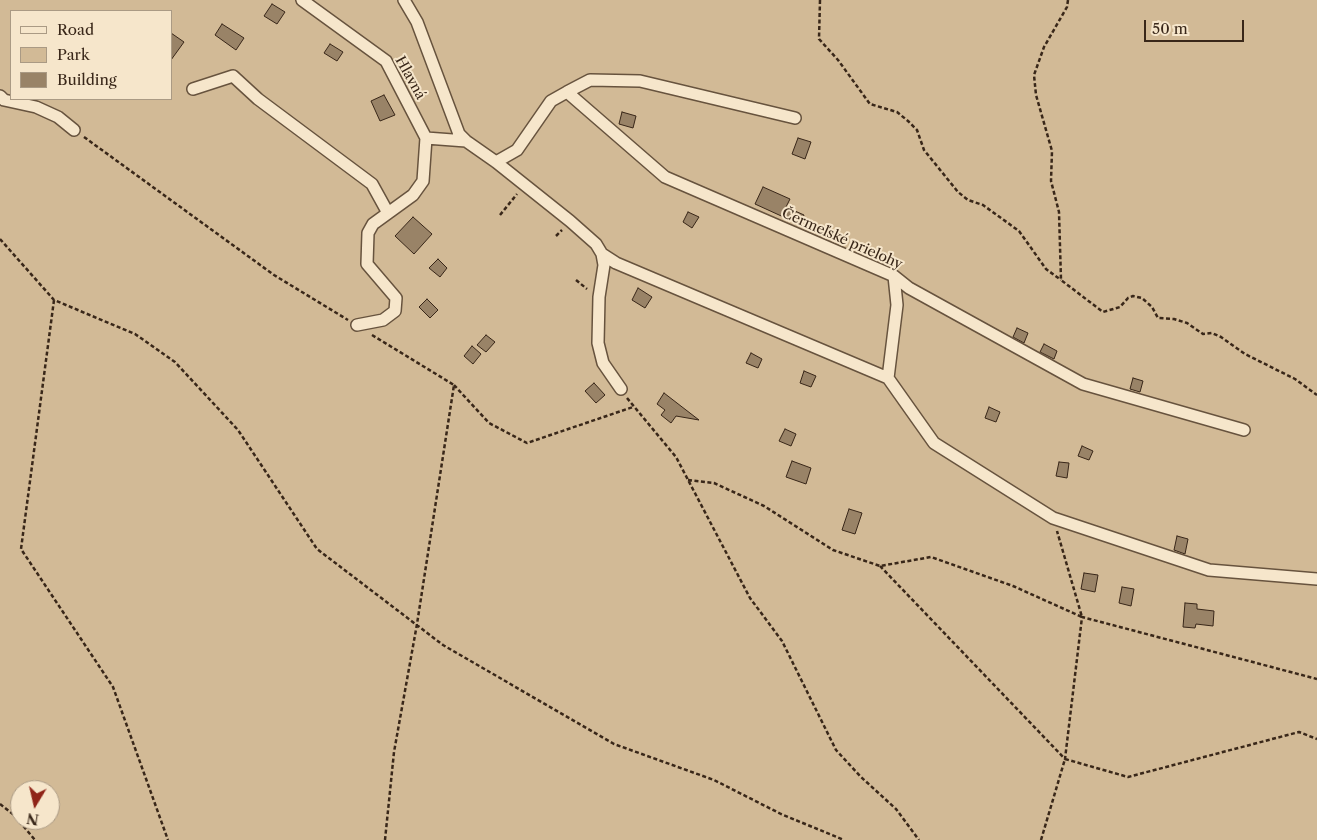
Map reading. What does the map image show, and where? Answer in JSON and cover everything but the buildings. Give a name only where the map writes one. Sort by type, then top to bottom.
[{"type":"street","name":"Hlavná","points":[[302,0],[386,61],[426,138]]},
{"type":"street","points":[[404,0],[417,22],[456,128],[466,141],[496,162],[570,221],[596,244],[602,254],[604,266],[599,297],[598,343],[603,363],[621,389]]},
{"type":"street","points":[[193,89],[233,76],[258,99],[372,184],[388,213]]},
{"type":"street","points":[[496,162],[517,150],[551,101],[590,80],[640,80],[795,118]]},
{"type":"street","name":"Čermeľské prielohy","points":[[567,92],[665,177],[894,276],[909,288],[1083,384],[1244,430]]},
{"type":"street","points":[[0,96],[4,100],[36,107],[58,117],[74,130]]},
{"type":"street","points":[[357,325],[383,320],[395,311],[396,298],[368,264],[368,233],[373,224],[413,196],[423,181],[426,138],[466,141]]},
{"type":"street","points":[[602,254],[616,264],[888,378],[934,443],[1053,518],[1209,570],[1317,579]]},
{"type":"street","points":[[888,378],[897,306],[894,276]]},
{"type":"path","points":[[820,0],[819,39],[838,60],[870,104],[897,112],[908,121],[917,130],[924,150],[958,192],[968,200],[983,205],[1019,231],[1046,269],[1104,312],[1120,307],[1128,298],[1133,296],[1142,298],[1152,307],[1158,318],[1174,319],[1187,324],[1203,334],[1212,333],[1221,336],[1245,354],[1295,379],[1317,395]]},
{"type":"path","points":[[1061,280],[1059,212],[1051,181],[1052,151],[1036,95],[1034,75],[1044,46],[1067,7],[1068,0]]},
{"type":"path","points":[[74,130],[274,275],[454,385],[488,423],[527,443],[634,407]]},
{"type":"path","points":[[500,215],[525,185]]},
{"type":"path","points":[[0,239],[54,300],[135,334],[175,362],[238,430],[317,549],[443,645],[614,744],[714,780],[781,814],[844,840]]},
{"type":"path","points":[[54,300],[21,549],[113,687],[168,840]]},
{"type":"path","points":[[385,840],[394,752],[417,624],[454,385]]},
{"type":"path","points":[[621,389],[676,457],[750,598],[782,641],[836,750],[861,777],[896,809],[919,840]]},
{"type":"path","points":[[688,480],[714,483],[764,506],[833,550],[880,566],[1065,759],[1128,777],[1299,732],[1317,739]]},
{"type":"path","points":[[1041,840],[1065,759],[1082,617],[1053,518]]},
{"type":"path","points":[[880,566],[930,557],[1013,586],[1082,617],[1317,680]]},
{"type":"path","points":[[0,804],[14,815],[35,840]]},
{"type":"green space","points":[[0,0],[1317,0],[1317,840],[0,840]]}]
